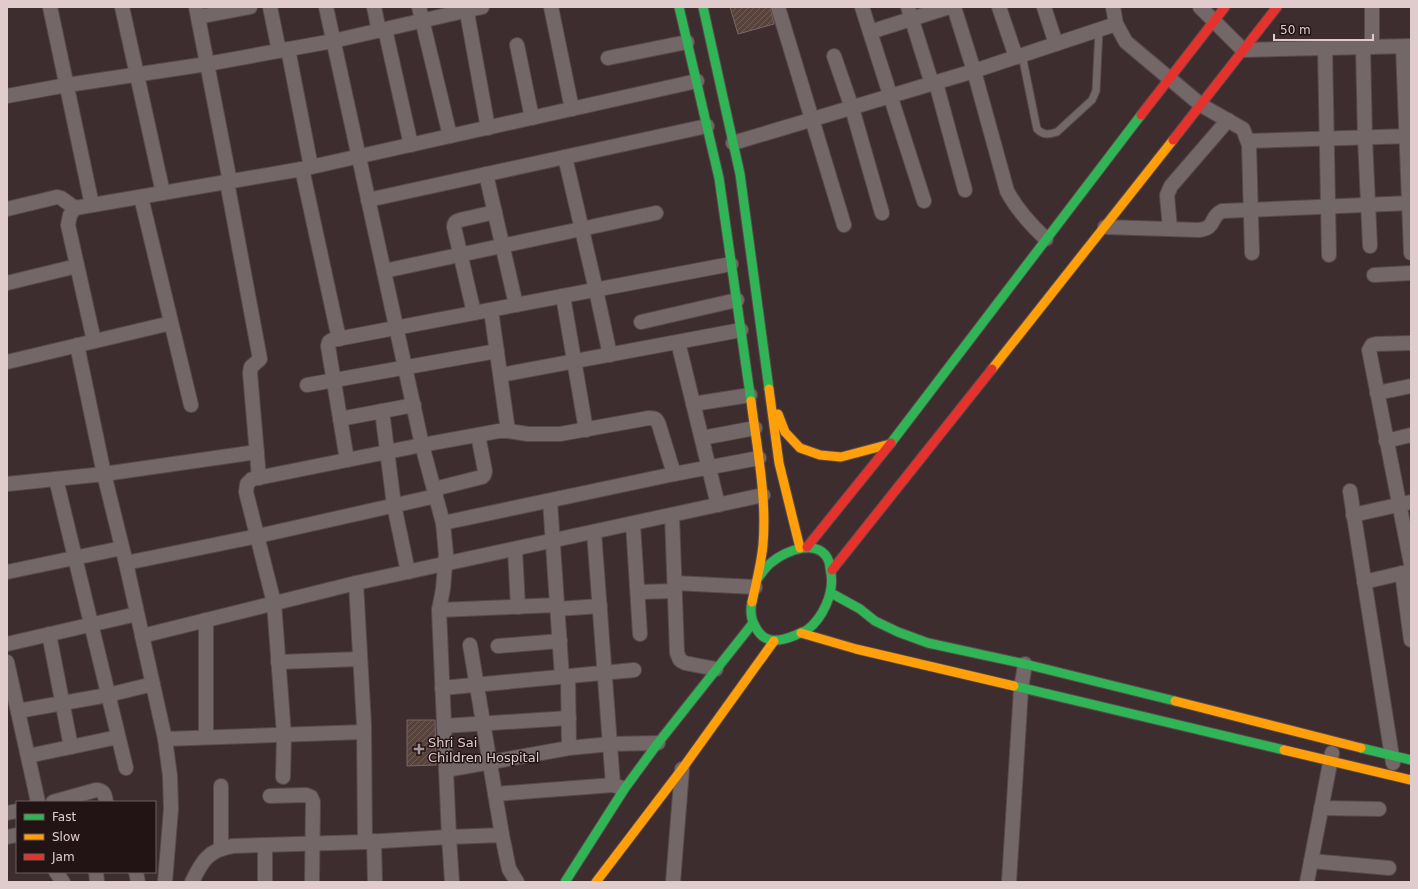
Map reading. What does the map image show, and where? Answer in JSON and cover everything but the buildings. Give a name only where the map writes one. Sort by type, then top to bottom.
[{"type":"main road","points":[[704,7],[740,174],[779,463],[804,548]]},
{"type":"main road","points":[[804,548],[890,444],[1168,79],[1225,7]]},
{"type":"main road","points":[[832,570],[1202,105],[1277,7]]},
{"type":"main road","points":[[680,10],[719,178],[759,458],[763,495],[762,545],[751,607],[753,623],[758,633],[764,638],[774,641],[789,638],[807,630],[821,615],[831,593],[832,570],[829,561],[820,550],[804,548],[790,551],[771,562],[756,583]]},
{"type":"main road","points":[[769,385],[785,432],[800,448],[820,455],[841,457],[890,444]]},
{"type":"main road","points":[[831,593],[860,609],[875,621],[898,632],[928,643],[1025,664],[1411,760]]},
{"type":"main road","points":[[565,882],[619,787],[658,743],[753,623]]},
{"type":"main road","points":[[801,633],[856,649],[1411,782]]},
{"type":"main road","points":[[596,882],[682,769],[774,641]]},
{"type":"street","points":[[50,7],[92,205]]},
{"type":"street","points":[[122,7],[163,193]]},
{"type":"street","points":[[250,7],[197,12],[260,359],[251,367],[250,373],[259,478]]},
{"type":"street","points":[[270,7],[283,50],[339,339]]},
{"type":"street","points":[[326,7],[422,445],[443,523],[446,554],[443,589],[439,610],[452,882]]},
{"type":"street","points":[[374,7],[382,30],[411,145]]},
{"type":"street","points":[[7,96],[207,64],[333,41],[382,30],[420,14],[482,7]]},
{"type":"street","points":[[551,7],[572,109]]},
{"type":"street","points":[[680,10],[704,7]]},
{"type":"street","points":[[778,7],[844,226]]},
{"type":"street","points":[[862,7],[924,201]]},
{"type":"street","points":[[870,32],[910,13],[949,7]]},
{"type":"street","points":[[954,7],[974,71],[1007,190],[1014,204],[1024,217],[1046,239]]},
{"type":"street","points":[[999,7],[1019,56]]},
{"type":"street","points":[[1044,7],[1056,44]]},
{"type":"street","points":[[1113,7],[1116,24],[1126,42],[1168,79],[1202,105],[1242,128],[1248,141],[1252,252]]},
{"type":"street","points":[[1200,7],[1243,50],[1407,46],[1411,253]]},
{"type":"street","points":[[1370,246],[1365,138],[1367,47],[1372,7]]},
{"type":"street","points":[[466,9],[488,128]]},
{"type":"street","points":[[910,13],[934,83],[965,190]]},
{"type":"street","points":[[420,14],[450,136]]},
{"type":"street","points":[[733,143],[974,71],[1116,24]]},
{"type":"street","points":[[608,58],[687,42]]},
{"type":"street","points":[[517,45],[532,118]]},
{"type":"street","points":[[1325,48],[1329,255]]},
{"type":"street","points":[[834,56],[852,108],[882,213]]},
{"type":"street","points":[[94,341],[68,225],[70,215],[75,208],[306,168],[697,81]]},
{"type":"street","points":[[1170,229],[1167,195],[1171,186],[1228,120]]},
{"type":"street","points":[[368,200],[707,126]]},
{"type":"street","points":[[1248,141],[1409,137]]},
{"type":"street","points":[[565,157],[610,355]]},
{"type":"street","points":[[486,174],[516,305]]},
{"type":"street","points":[[7,209],[57,197],[61,198],[75,208]]},
{"type":"street","points":[[141,197],[191,405]]},
{"type":"street","points":[[1105,227],[1206,229],[1210,226],[1218,213],[1222,211],[1410,203]]},
{"type":"street","points":[[474,313],[454,223],[460,220],[495,212]]},
{"type":"street","points":[[384,271],[656,213]]},
{"type":"street","points":[[347,460],[328,346],[329,342],[731,264]]},
{"type":"street","points":[[7,283],[77,266]]},
{"type":"street","points":[[1374,275],[1411,273]]},
{"type":"street","points":[[563,296],[586,430]]},
{"type":"street","points":[[641,322],[737,300]]},
{"type":"street","points":[[491,310],[508,431]]},
{"type":"street","points":[[7,362],[171,323]]},
{"type":"street","points":[[501,375],[741,330]]},
{"type":"street","points":[[678,342],[718,505]]},
{"type":"street","points":[[1411,343],[1376,344],[1370,347],[1369,350],[1386,441],[1405,504],[1411,640]]},
{"type":"street","points":[[77,345],[104,474],[126,563],[165,738],[170,776],[171,809],[165,882]]},
{"type":"street","points":[[307,385],[497,351]]},
{"type":"street","points":[[1377,393],[1411,386]]},
{"type":"street","points":[[693,404],[750,394]]},
{"type":"street","points":[[340,419],[414,406]]},
{"type":"street","points":[[382,411],[394,505],[408,572]]},
{"type":"street","points":[[283,777],[284,735],[274,603],[246,492],[247,484],[252,479],[478,435],[508,431],[528,434],[560,434],[654,418],[657,420],[659,425],[674,474]]},
{"type":"street","points":[[702,438],[755,428]]},
{"type":"street","points":[[126,563],[258,536],[394,505],[482,477],[485,471],[478,435]]},
{"type":"street","points":[[1386,441],[1411,435]]},
{"type":"street","points":[[7,484],[104,474],[257,452]]},
{"type":"street","points":[[443,523],[674,474],[759,458]]},
{"type":"street","points":[[56,479],[126,768]]},
{"type":"street","points":[[1350,491],[1395,777]]},
{"type":"street","points":[[142,636],[356,583],[515,550],[763,495]]},
{"type":"street","points":[[550,501],[557,607],[569,718],[569,748]]},
{"type":"street","points":[[1353,515],[1405,504]]},
{"type":"street","points":[[672,515],[677,653],[680,660],[685,663],[716,669]]},
{"type":"street","points":[[633,524],[640,634]]},
{"type":"street","points":[[495,794],[619,787],[610,744],[594,532]]},
{"type":"street","points":[[7,572],[122,548]]},
{"type":"street","points":[[515,550],[518,607]]},
{"type":"street","points":[[1364,582],[1408,569]]},
{"type":"street","points":[[356,583],[370,842],[375,882]]},
{"type":"street","points":[[638,592],[675,587],[756,583]]},
{"type":"street","points":[[439,610],[600,606]]},
{"type":"street","points":[[7,644],[137,614]]},
{"type":"street","points":[[206,620],[206,737]]},
{"type":"street","points":[[49,634],[71,747]]},
{"type":"street","points":[[498,646],[560,641]]},
{"type":"street","points":[[470,645],[491,762],[502,835],[509,869],[517,882]]},
{"type":"street","points":[[278,662],[360,659]]},
{"type":"street","points":[[7,662],[38,801]]},
{"type":"street","points":[[1008,882],[1021,689],[1025,664]]},
{"type":"street","points":[[442,688],[634,670]]},
{"type":"street","points":[[18,711],[153,684]]},
{"type":"street","points":[[444,726],[569,718]]},
{"type":"street","points":[[165,738],[364,732]]},
{"type":"street","points":[[28,756],[118,737]]},
{"type":"street","points":[[1307,882],[1334,741]]},
{"type":"street","points":[[446,770],[569,748],[610,744],[658,743]]},
{"type":"street","points":[[673,882],[682,769]]},
{"type":"street","points":[[221,786],[221,848]]},
{"type":"street","points":[[57,801],[96,790],[100,790],[104,793],[106,801]]},
{"type":"street","points":[[270,796],[306,795],[311,797],[313,802],[312,882]]},
{"type":"street","points":[[1321,808],[1379,809]]},
{"type":"street","points":[[192,882],[208,855],[221,848],[502,835]]},
{"type":"street","points":[[265,845],[266,882]]},
{"type":"street","points":[[1310,860],[1389,868]]},
{"type":"street","points":[[57,873],[63,882]]},
{"type":"lane","points":[[1019,56],[1037,128],[1042,133],[1049,135],[1056,132],[1092,100],[1096,90],[1099,30]]},
{"type":"traffic: fast","points":[[679,7],[719,178],[751,401]]},
{"type":"traffic: fast","points":[[703,7],[740,174],[769,389]]},
{"type":"traffic: fast","points":[[891,443],[1141,115]]},
{"type":"traffic: fast","points":[[752,602],[752,618],[759,632],[767,639],[778,640],[807,630],[813,625],[826,605],[831,589],[829,562],[825,554],[819,550],[811,548],[803,548],[786,553],[768,565],[758,578]]},
{"type":"traffic: fast","points":[[831,593],[860,609],[875,621],[898,632],[928,643],[1025,664],[1175,701]]},
{"type":"traffic: fast","points":[[565,882],[625,788],[658,743],[753,623]]},
{"type":"traffic: fast","points":[[1014,686],[1284,750]]},
{"type":"traffic: fast","points":[[1361,748],[1411,760]]},
{"type":"traffic: slow","points":[[992,369],[1173,140]]},
{"type":"traffic: slow","points":[[769,389],[779,463],[800,548]]},
{"type":"traffic: slow","points":[[751,401],[761,473],[764,509],[763,545],[752,602]]},
{"type":"traffic: slow","points":[[778,414],[785,432],[800,448],[820,455],[841,457],[890,444]]},
{"type":"traffic: slow","points":[[801,633],[856,649],[1014,686]]},
{"type":"traffic: slow","points":[[596,882],[682,769],[774,641]]},
{"type":"traffic: slow","points":[[1175,701],[1361,748]]},
{"type":"traffic: slow","points":[[1284,750],[1411,780]]},
{"type":"traffic: jam","points":[[1141,115],[1225,7]]},
{"type":"traffic: jam","points":[[1173,140],[1277,7]]},
{"type":"traffic: jam","points":[[832,570],[992,369]]},
{"type":"traffic: jam","points":[[807,547],[891,443]]},
{"type":"place","name":"Shri Sai Children Hospital","points":[[419,749]]}]
